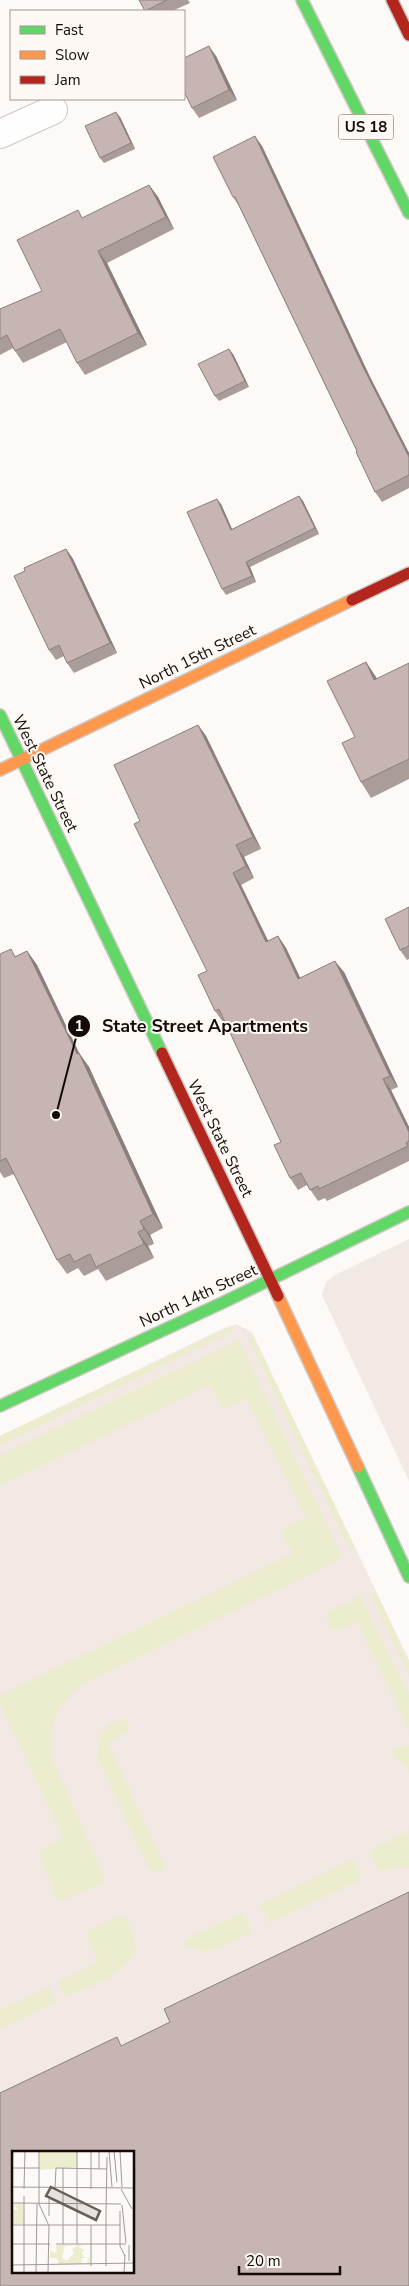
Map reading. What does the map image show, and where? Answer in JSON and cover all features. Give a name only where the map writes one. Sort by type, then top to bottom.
[{"type":"street","name":"US 18","points":[[302,0],[409,213]]},
{"type":"street","points":[[392,0],[409,35]]},
{"type":"street","points":[[0,134],[53,110]]},
{"type":"street","name":"North 15th Street","points":[[0,770],[409,573]]},
{"type":"street","name":"West State Street","points":[[0,715],[270,1279],[409,1577]]},
{"type":"street","name":"North 14th Street","points":[[0,1406],[409,1212]]},
{"type":"shaded area","points":[[409,1239],[409,1481],[322,1295],[326,1282],[335,1275]]},
{"type":"shaded area","points":[[236,1324],[252,1332],[409,1660],[409,2286],[0,2286],[0,1436],[224,1328]]},
{"type":"green space","points":[[232,1326],[234,1331],[0,1445],[0,1436]]},
{"type":"green space","points":[[253,1336],[355,1548],[351,1552],[248,1339]]},
{"type":"green space","points":[[239,1340],[343,1558],[85,1683],[68,1698],[57,1715],[54,1725],[51,1747],[52,1758],[105,1878],[103,1884],[61,1901],[56,1897],[38,1854],[41,1849],[63,1838],[0,1704],[0,1695],[292,1554],[282,1530],[306,1517],[247,1399],[223,1409],[209,1385],[0,1486],[0,1455]]},
{"type":"green space","points":[[376,1593],[409,1663],[409,1674],[370,1594]]},
{"type":"green space","points":[[361,1596],[409,1695],[409,1730],[357,1622],[336,1631],[328,1624],[327,1613]]},
{"type":"green space","points":[[121,1718],[127,1721],[130,1728],[128,1732],[108,1743],[164,1864],[164,1869],[160,1871],[149,1869],[97,1757],[100,1736],[110,1724]]},
{"type":"green space","points":[[409,1744],[409,1770],[392,1755],[393,1751]]},
{"type":"green space","points":[[409,1831],[409,1867],[378,1871],[370,1851]]},
{"type":"green space","points":[[353,1859],[362,1879],[270,1923],[260,1904]]},
{"type":"green space","points":[[243,1912],[252,1932],[226,1945],[209,1950],[200,1950],[191,1947],[183,1941]]},
{"type":"green space","points":[[119,1916],[127,1920],[134,1939],[135,1946],[132,1956],[126,1964],[107,1978],[65,1997],[58,1982],[98,1962],[87,1938],[87,1932]]},
{"type":"green space","points":[[49,1987],[57,2002],[0,2029],[0,2010]]},
{"type":"building","points":[[139,0],[167,0],[147,10],[144,10]]},
{"type":"building","points":[[209,46],[229,90],[192,108],[185,93],[185,58]]},
{"type":"building","points":[[116,112],[131,143],[100,158],[85,126]]},
{"type":"building","points":[[255,136],[363,367],[409,457],[409,475],[375,492],[235,197],[233,197],[213,157]]},
{"type":"building","points":[[149,185],[166,217],[98,251],[138,333],[77,363],[60,329],[15,351],[7,335],[0,339],[0,309],[42,291],[17,240],[78,210],[82,218]]},
{"type":"building","points":[[229,349],[245,381],[215,396],[198,364]]},
{"type":"building","points":[[299,496],[315,528],[246,562],[252,576],[222,589],[187,512],[217,499],[231,530]]},
{"type":"building","points":[[66,549],[110,643],[67,663],[59,645],[49,650],[14,576],[25,571],[24,568]]},
{"type":"building","points":[[366,662],[374,680],[409,663],[409,759],[361,782],[342,743],[355,737],[327,681]]},
{"type":"building","points":[[198,725],[253,837],[236,845],[246,866],[233,873],[266,942],[278,936],[298,979],[335,961],[390,1076],[383,1079],[409,1132],[409,1141],[406,1143],[408,1146],[319,1189],[318,1186],[310,1190],[301,1173],[290,1178],[274,1145],[281,1142],[219,1009],[215,1011],[198,975],[207,971],[134,824],[140,821],[114,765]]},
{"type":"building","points":[[409,907],[409,946],[400,950],[385,919]]},
{"type":"building","points":[[11,949],[15,957],[27,951],[77,1054],[79,1053],[153,1214],[140,1221],[144,1229],[138,1232],[144,1244],[96,1267],[90,1254],[74,1262],[70,1254],[57,1260],[6,1158],[0,1161],[0,954]]},
{"type":"building","points":[[409,1892],[409,2286],[0,2286],[0,2093],[117,2037],[121,2046],[170,2022],[164,2009]]},
{"type":"traffic: fast","points":[[302,0],[409,213]]},
{"type":"traffic: fast","points":[[0,715],[162,1053]]},
{"type":"traffic: fast","points":[[0,1406],[224,1302],[409,1212]]},
{"type":"traffic: fast","points":[[358,1467],[409,1577]]},
{"type":"traffic: slow","points":[[0,770],[352,600]]},
{"type":"traffic: slow","points":[[278,1296],[358,1467]]},
{"type":"traffic: jam","points":[[392,0],[409,35]]},
{"type":"traffic: jam","points":[[352,600],[409,573]]},
{"type":"traffic: jam","points":[[162,1053],[278,1296]]},
{"type":"place","name":"State Street Apartments","points":[[56,1115]]}]
